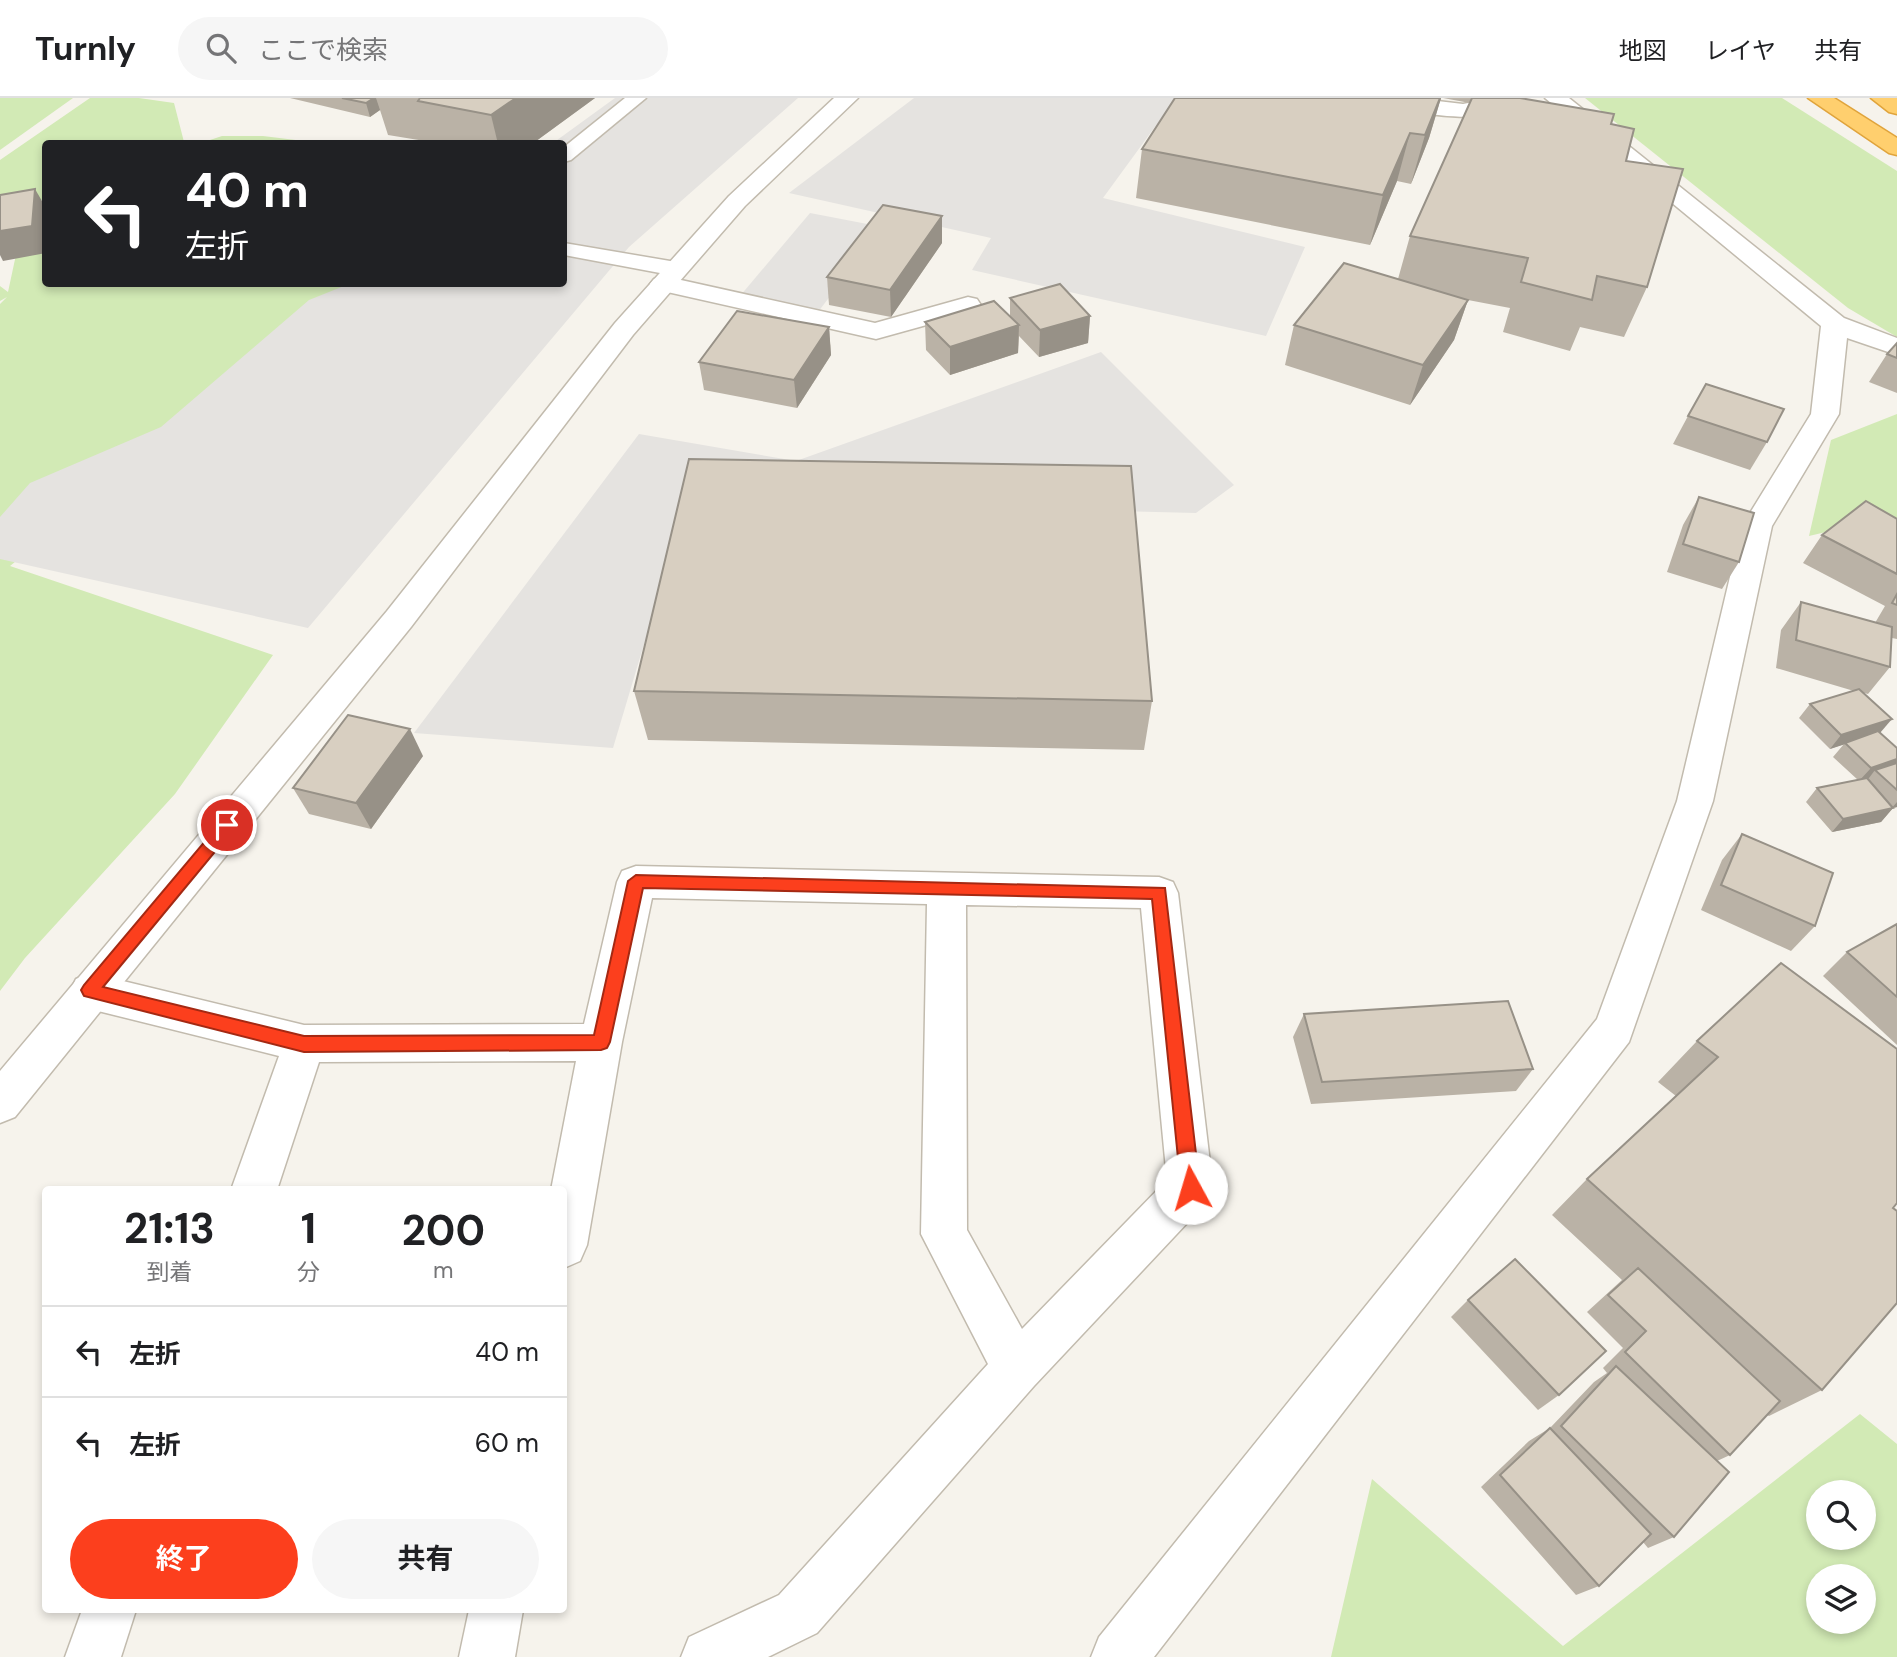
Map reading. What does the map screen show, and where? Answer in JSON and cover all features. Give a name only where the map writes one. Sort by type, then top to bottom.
[{"type":"highway","points":[[1819,98],[1897,148]]},
{"type":"highway","points":[[1882,98],[1897,107]]},
{"type":"street","points":[[0,1102],[399,619],[624,329],[737,201],[847,98]]},
{"type":"street","points":[[1381,98],[1455,112],[1493,108],[1511,98]]},
{"type":"street","points":[[1556,98],[1835,324],[1897,347]]},
{"type":"street","points":[[670,276],[876,331],[968,305]]},
{"type":"street","points":[[1119,1657],[1614,1029],[1695,801],[1757,526],[1825,414],[1835,324]]},
{"type":"street","points":[[567,1229],[601,1042],[636,881],[1159,892],[1191,1188],[1017,1369],[798,1614],[709,1657]]},
{"type":"street","points":[[947,887],[944,1234],[1017,1369]]},
{"type":"street","points":[[90,990],[304,1044],[601,1042]]},
{"type":"street","points":[[255,1186],[304,1044]]},
{"type":"street","points":[[93,1657],[108,1613]]},
{"type":"street","points":[[487,1657],[495,1613]]},
{"type":"lane","points":[[567,154],[637,98]]},
{"type":"lane","points":[[567,250],[670,276]]},
{"type":"green space","points":[[0,98],[73,98],[0,150]]},
{"type":"green space","points":[[90,98],[139,98],[174,103],[183,140],[42,140],[42,200],[35,205],[0,194],[0,160]]},
{"type":"green space","points":[[1585,98],[1782,98],[1897,171],[1897,337],[1848,308]]},
{"type":"green space","points":[[222,136],[263,136],[296,140],[210,140]]},
{"type":"green space","points":[[42,205],[42,287],[354,287],[10,566],[273,655],[175,794],[25,958],[0,991],[0,304],[7,297],[0,301],[0,286],[8,292],[23,222]]},
{"type":"green space","points":[[1897,414],[1897,531],[1864,523],[1809,536],[1831,440]]},
{"type":"green space","points":[[1860,1414],[1897,1444],[1897,1657],[1331,1657],[1372,1479],[1563,1646]]},
{"type":"shaded area","points":[[615,98],[798,98],[629,247],[308,628],[0,559],[0,517],[30,483],[161,427],[309,300],[342,287],[567,287],[567,140],[557,140]]},
{"type":"shaded area","points":[[914,98],[1176,98],[1103,198],[1305,247],[1266,336],[972,270],[991,238],[789,193]]},
{"type":"shaded area","points":[[810,213],[883,227],[818,312],[740,296]]},
{"type":"shaded area","points":[[1101,352],[1234,485],[1196,513],[687,500],[613,748],[414,733],[639,434],[796,461]]},
{"type":"building","points":[[342,98],[374,98],[366,103]]},
{"type":"building","points":[[420,98],[516,98],[491,115],[418,101]]},
{"type":"building","points":[[1175,98],[1440,98],[1425,135],[1410,133],[1383,195],[1142,149]]},
{"type":"building","points":[[1472,98],[1520,98],[1614,114],[1611,124],[1634,129],[1626,161],[1683,169],[1647,287],[1597,276],[1592,300],[1521,282],[1528,258],[1410,236]]},
{"type":"building","points":[[35,189],[32,226],[0,231],[0,195]]},
{"type":"building","points":[[883,205],[942,216],[890,290],[827,277]]},
{"type":"building","points":[[1344,263],[1468,300],[1423,365],[1294,325]]},
{"type":"building","points":[[1060,284],[1090,316],[1040,330],[1010,298]]},
{"type":"building","points":[[994,301],[1019,325],[950,347],[925,322]]},
{"type":"building","points":[[737,311],[829,327],[794,380],[699,362]]},
{"type":"building","points":[[1897,343],[1897,358],[1887,354]]},
{"type":"building","points":[[1706,384],[1784,409],[1767,442],[1688,416]]},
{"type":"building","points":[[689,459],[1131,466],[1152,701],[634,691]]},
{"type":"building","points":[[1699,497],[1754,513],[1739,562],[1683,544]]},
{"type":"building","points":[[1866,501],[1897,519],[1897,574],[1822,535]]},
{"type":"building","points":[[1801,602],[1892,627],[1890,667],[1796,640]]},
{"type":"building","points":[[1859,689],[1892,719],[1841,735],[1810,704]]},
{"type":"building","points":[[348,715],[410,729],[356,803],[293,788]]},
{"type":"building","points":[[1878,731],[1897,748],[1897,759],[1871,768],[1845,743]]},
{"type":"building","points":[[1897,763],[1897,790],[1875,770]]},
{"type":"building","points":[[1867,778],[1893,808],[1843,819],[1817,788]]},
{"type":"building","points":[[1742,834],[1833,873],[1815,926],[1721,885]]},
{"type":"building","points":[[1897,924],[1897,997],[1847,952]]},
{"type":"building","points":[[1781,963],[1897,1049],[1897,1203],[1893,1208],[1897,1211],[1897,1303],[1822,1390],[1587,1179],[1718,1057],[1697,1041]]},
{"type":"building","points":[[1508,1001],[1533,1069],[1322,1082],[1304,1014]]},
{"type":"building","points":[[1515,1259],[1606,1351],[1559,1395],[1468,1300]]},
{"type":"building","points":[[1638,1268],[1780,1401],[1730,1455],[1625,1352],[1646,1331],[1608,1295]]},
{"type":"building","points":[[1616,1366],[1729,1472],[1674,1537],[1561,1426]]},
{"type":"building","points":[[1550,1428],[1651,1534],[1599,1586],[1500,1475]]},
{"type":"route","points":[[227,825],[90,990],[136,1004],[304,1044],[601,1042],[636,881],[1159,892],[1191,1188]]}]
